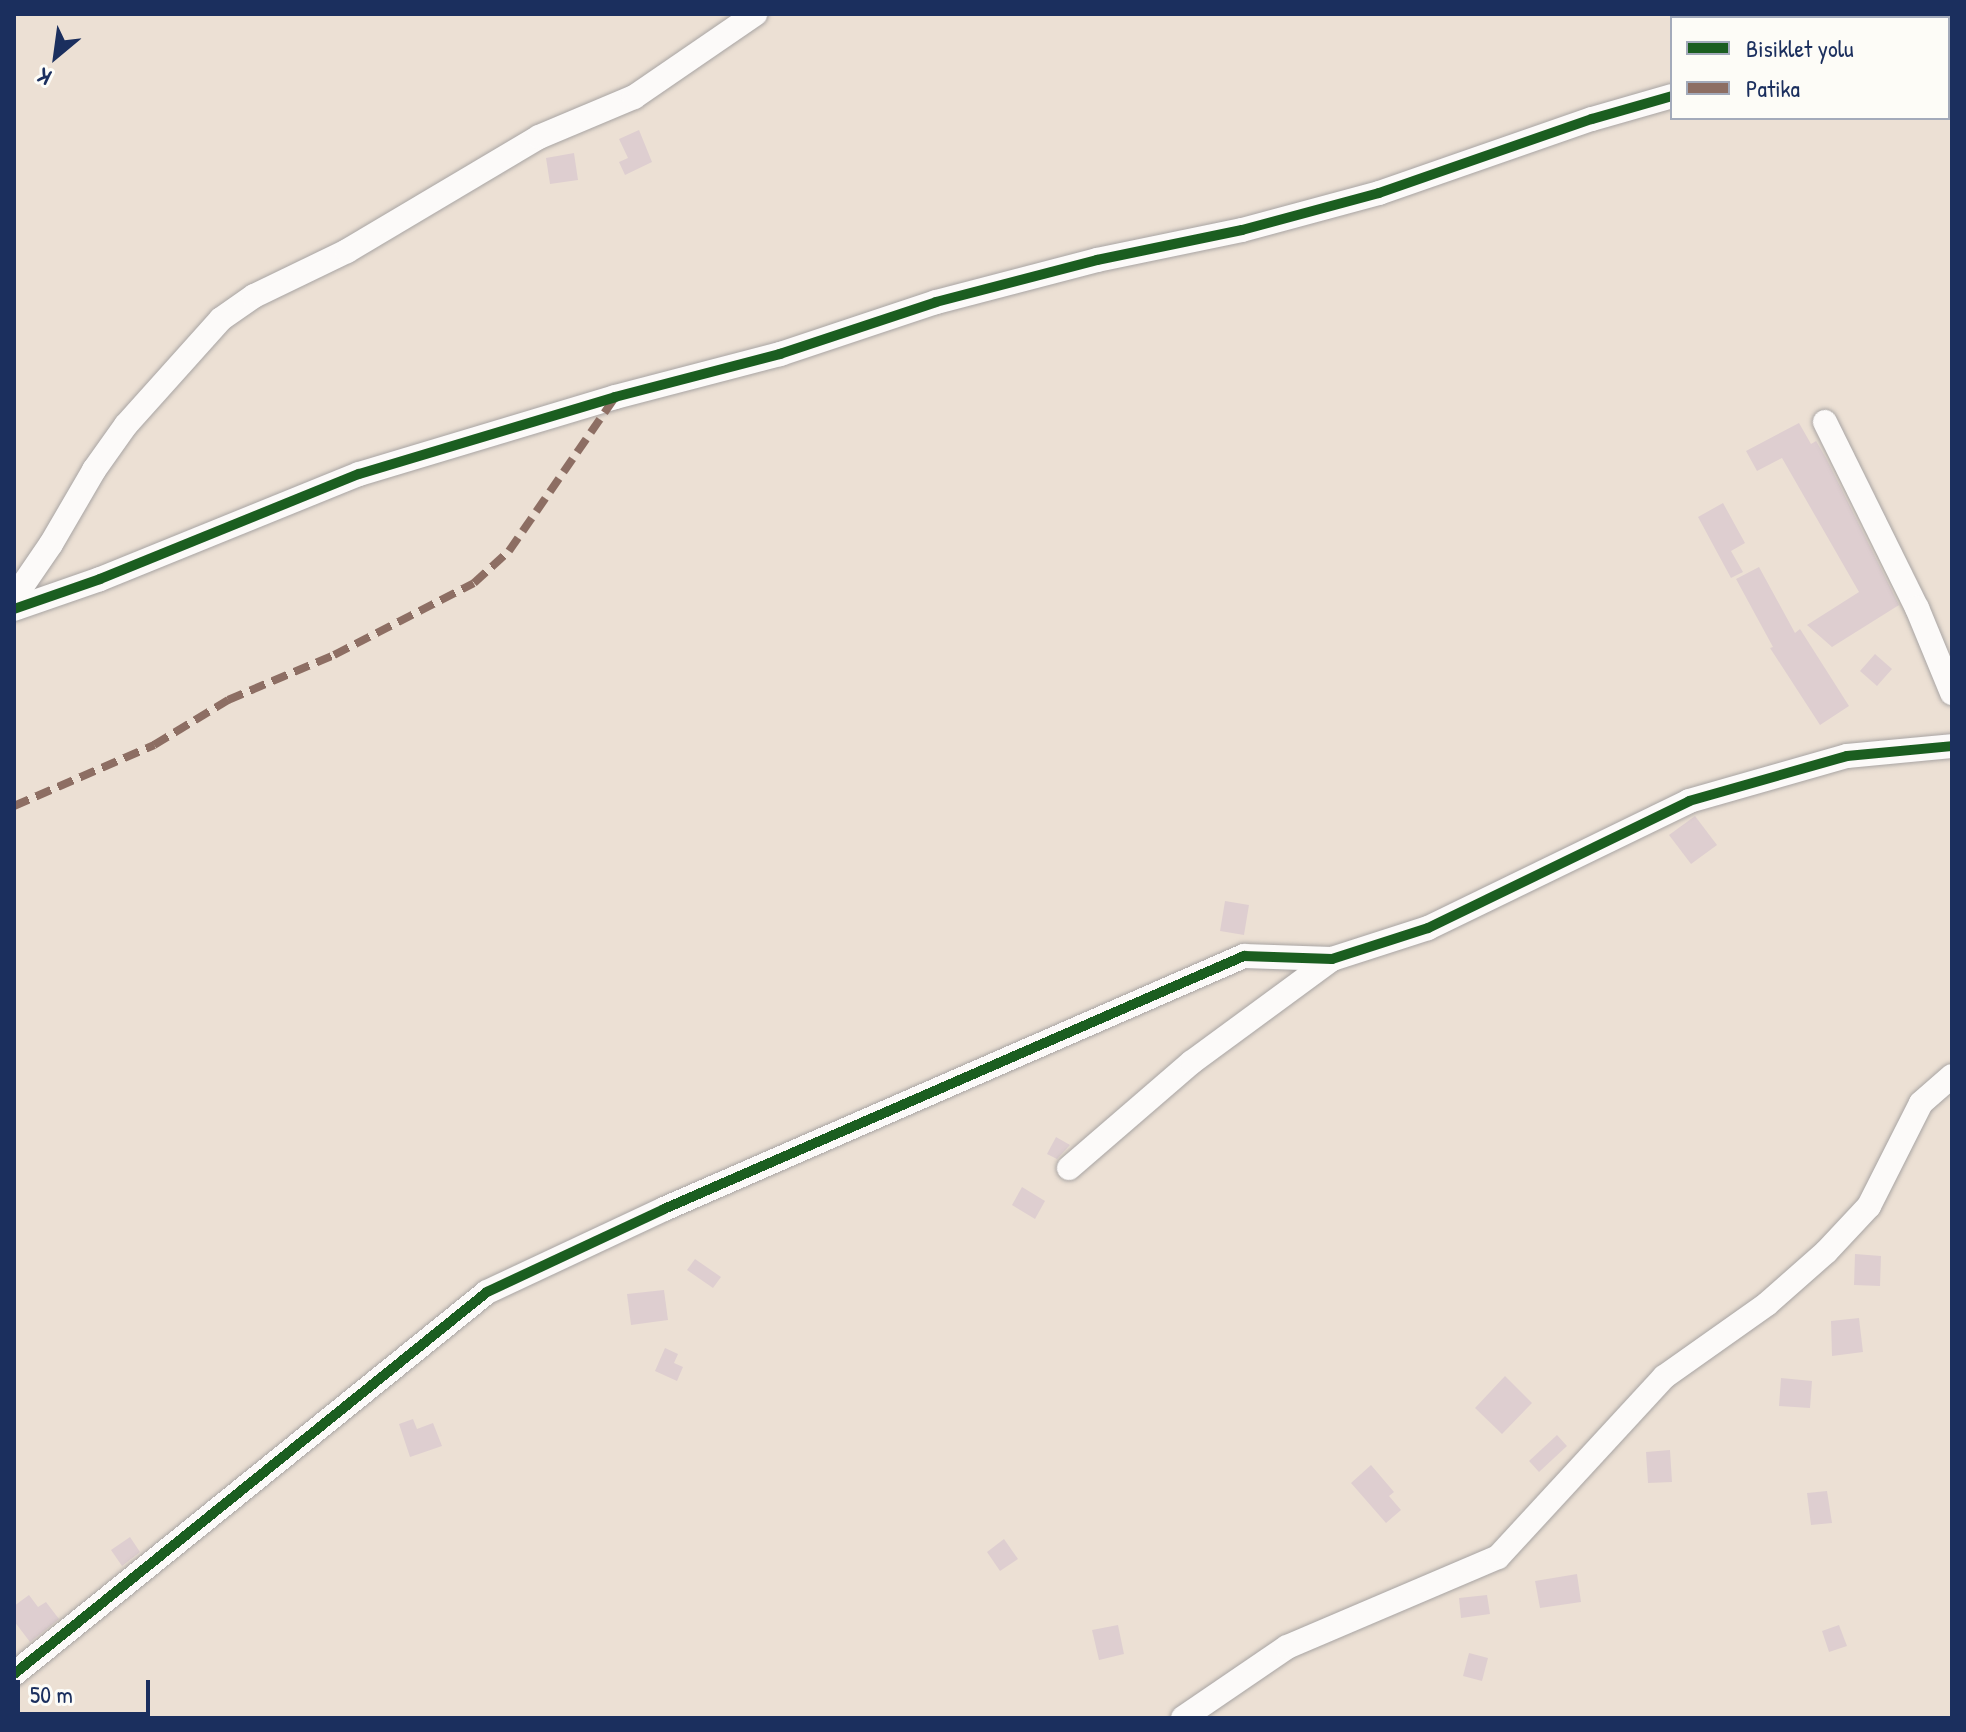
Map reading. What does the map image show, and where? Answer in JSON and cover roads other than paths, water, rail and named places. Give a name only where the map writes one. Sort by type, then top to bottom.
[{"type":"street","points":[[14,598],[118,436],[192,348],[221,319],[254,296],[359,244],[539,137],[634,97],[755,14]]},
{"type":"street","points":[[14,609],[374,470],[615,397],[780,354],[936,302],[1097,260],[1242,230],[1379,193],[1592,119],[1670,97]]},
{"type":"street","points":[[1825,422],[1917,608],[1952,693]]},
{"type":"street","points":[[1069,1168],[1192,1062],[1332,959],[1428,928],[1689,801],[1847,756],[1952,746]]},
{"type":"street","points":[[14,1674],[487,1292],[664,1209],[1244,956],[1332,959]]},
{"type":"street","points":[[1183,1718],[1287,1647],[1498,1557],[1664,1377],[1767,1304],[1837,1241],[1869,1206],[1921,1103],[1952,1076]]}]
